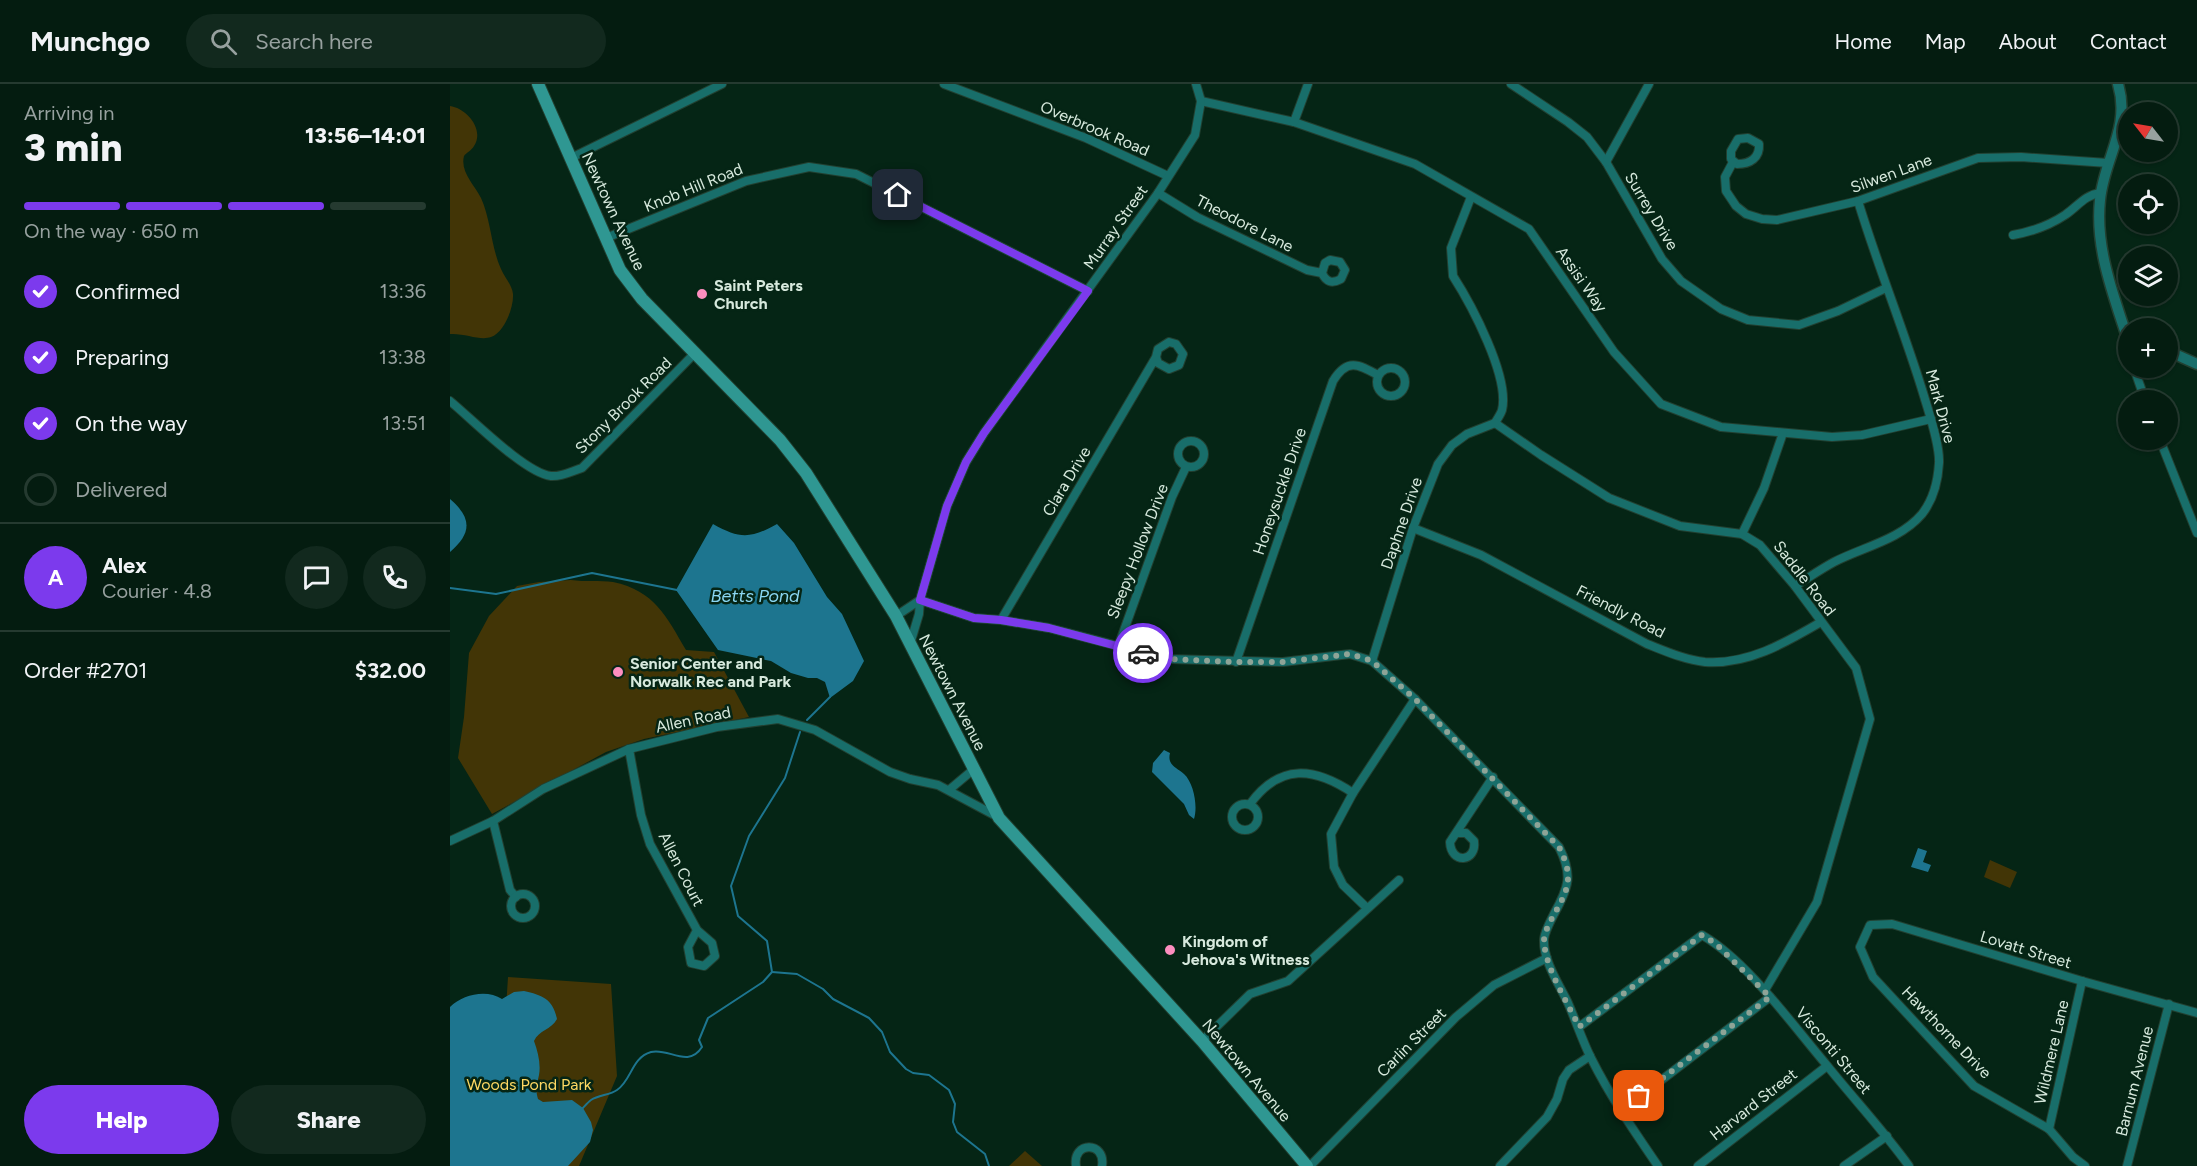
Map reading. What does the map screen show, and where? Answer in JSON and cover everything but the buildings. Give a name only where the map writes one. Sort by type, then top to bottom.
[{"type":"main road","name":"Newtown Avenue","points":[[538,84],[606,238],[628,281],[642,299],[780,440],[806,473],[896,616],[999,818],[1202,1041],[1308,1166]]},
{"type":"street","points":[[571,158],[722,84]]},
{"type":"street","name":"Overbrook Road","points":[[944,84],[1086,138],[1168,176]]},
{"type":"street","points":[[1196,84],[1202,101]]},
{"type":"street","points":[[1294,122],[1308,84]]},
{"type":"street","name":"Surrey Drive","points":[[1511,84],[1569,122],[1587,137],[1606,162],[1662,259],[1681,281],[1721,309],[1748,320],[1799,325],[1838,311],[1886,288]]},
{"type":"street","points":[[1606,162],[1649,84]]},
{"type":"street","points":[[2118,84],[2122,103],[2121,125],[2100,193],[2098,218],[2100,244],[2122,318]]},
{"type":"street","name":"Murray Street","points":[[910,644],[947,506],[966,462],[996,416],[1158,193],[1195,135],[1202,101]]},
{"type":"street","name":"Assisi Way","points":[[1202,101],[1294,122],[1415,164],[1529,229],[1614,352],[1661,404],[1721,427],[1832,436],[1862,435],[1931,419]]},
{"type":"street","name":"Silwen Lane","points":[[1733,162],[1725,177],[1726,191],[1736,206],[1746,214],[1762,219],[1777,220],[1858,201],[1978,159],[2021,156],[2108,163]]},
{"type":"street","name":"Knob Hill Road","points":[[606,238],[746,181],[809,167],[856,174],[1088,291]]},
{"type":"street","name":"Theodore Lane","points":[[1158,193],[1197,217],[1307,270],[1322,273]]},
{"type":"street","points":[[2013,236],[2042,227],[2064,216],[2090,194],[2100,193]]},
{"type":"street","points":[[1471,197],[1451,248],[1451,263],[1454,276],[1497,365],[1502,388],[1502,410],[1495,423]]},
{"type":"street","name":"Mark Drive","points":[[1795,586],[1835,561],[1905,528],[1922,513],[1935,489],[1940,460],[1931,419],[1908,342],[1886,288],[1858,201]]},
{"type":"street","name":"Stony Brook Road","points":[[450,401],[536,472],[551,476],[564,475],[582,468],[695,352]]},
{"type":"street","points":[[2178,355],[2197,363]]},
{"type":"street","name":"Clara Drive","points":[[1001,620],[1156,357]]},
{"type":"street","name":"Honeysuckle Drive","points":[[1236,662],[1332,381],[1344,367],[1354,364],[1378,375]]},
{"type":"street","name":"Daphne Drive","points":[[1372,661],[1413,528],[1438,464],[1452,445],[1467,434],[1495,423]]},
{"type":"street","name":"Saddle Road","points":[[1495,423],[1540,455],[1609,498],[1680,526],[1742,534],[1760,545],[1795,586],[1856,668],[1870,719],[1817,902],[1768,994]]},
{"type":"street","points":[[1742,534],[1764,488],[1783,433]]},
{"type":"street","points":[[2164,450],[2197,533]]},
{"type":"street","name":"Sleepy Hollow Drive","points":[[1118,647],[1172,497],[1186,467]]},
{"type":"street","name":"Friendly Road","points":[[1413,528],[1481,555],[1647,644],[1703,662],[1728,661],[1755,655],[1786,642],[1821,622]]},
{"type":"street","points":[[896,616],[920,600],[974,618],[1049,628],[1168,659],[1283,662],[1350,654],[1372,661],[1415,699],[1559,847],[1568,865],[1568,883],[1544,939],[1547,958],[1590,1056],[1621,1111],[1658,1166]]},
{"type":"street","points":[[1367,908],[1343,885],[1334,867],[1331,834],[1353,793],[1415,699]]},
{"type":"street","name":"Allen Road","points":[[450,841],[493,821],[543,789],[629,749],[717,727],[778,719],[815,729],[890,772],[910,780],[938,785],[999,818]]},
{"type":"street","name":"Allen Court","points":[[629,749],[641,815],[650,843],[697,930]]},
{"type":"street","points":[[949,790],[974,769]]},
{"type":"street","points":[[1250,804],[1262,788],[1294,774],[1319,775],[1353,793]]},
{"type":"street","points":[[1457,833],[1493,777]]},
{"type":"street","points":[[493,821],[510,890],[516,897]]},
{"type":"street","points":[[1202,1041],[1250,994],[1288,981],[1399,880]]},
{"type":"street","name":"Lovatt Street","points":[[1860,947],[1870,925],[1892,924],[2197,1013]]},
{"type":"street","name":"Visconti Street","points":[[1579,1027],[1702,935],[1715,943],[1768,994],[1887,1136],[1909,1166]]},
{"type":"street","name":"Hawthorne Drive","points":[[1860,947],[1873,977],[1974,1086],[2049,1129],[2073,1157],[2085,1166]]},
{"type":"street","name":"Carlin Street","points":[[1308,1166],[1494,984],[1547,958]]},
{"type":"street","name":"Wildmere Lane","points":[[2049,1129],[2082,981]]},
{"type":"street","points":[[1621,1111],[1768,994]]},
{"type":"street","name":"Barnum Avenue","points":[[2127,1166],[2169,1004]]},
{"type":"street","points":[[1500,1166],[1546,1118],[1569,1070],[1590,1056]]},
{"type":"street","name":"Harvard Street","points":[[1698,1166],[1827,1066]]},
{"type":"street","points":[[1844,1166],[1887,1136]]},
{"type":"street","points":[[1076,1166],[1077,1154],[1089,1147],[1097,1150],[1101,1155],[1102,1166]]},
{"type":"green space","points":[[450,106],[468,115],[475,126],[477,139],[464,156],[464,167],[481,198],[498,261],[513,294],[510,312],[504,325],[496,335],[487,338],[450,334]]},
{"type":"green space","points":[[571,580],[613,582],[627,586],[649,599],[665,616],[686,650],[714,652],[749,717],[644,739],[606,752],[492,814],[458,758],[469,653],[489,616],[517,586]]},
{"type":"green space","points":[[1990,860],[2017,872],[2010,888],[1984,877]]},
{"type":"green space","name":"Woods Pond Park","points":[[508,977],[611,984],[617,1076],[579,1166],[450,1166],[450,1009],[506,1008]]},
{"type":"green space","points":[[1025,1151],[1042,1166],[1009,1166]]},
{"type":"water","points":[[450,499],[462,513],[466,526],[462,538],[450,552]]},
{"type":"water","name":"Betts Pond","points":[[713,524],[738,535],[752,535],[777,524],[794,543],[827,597],[842,614],[864,661],[853,681],[830,698],[825,682],[817,678],[791,673],[771,661],[718,650],[676,590]]},
{"type":"water","points":[[1164,750],[1170,753],[1171,763],[1184,774],[1193,789],[1194,819],[1189,815],[1184,804],[1152,772],[1153,763]]},
{"type":"water","points":[[1918,848],[1927,851],[1923,862],[1931,865],[1928,872],[1911,867]]},
{"type":"water","name":"Woods Pond Park","points":[[524,991],[536,994],[550,1002],[557,1019],[534,1041],[540,1071],[536,1090],[538,1099],[543,1102],[572,1100],[583,1108],[593,1130],[590,1142],[568,1166],[450,1166],[450,1007],[475,994],[489,994],[502,999],[514,992]]},
{"type":"waterway","points":[[450,588],[496,594],[592,573],[677,590]]},
{"type":"waterway","points":[[807,720],[830,697]]},
{"type":"waterway","points":[[772,972],[767,941],[738,916],[731,886],[749,836],[785,778],[800,732]]},
{"type":"waterway","points":[[772,972],[797,974],[823,989],[833,999],[869,1018],[882,1032],[890,1052],[906,1069],[913,1073],[929,1075],[949,1090],[955,1104],[953,1122],[957,1132],[985,1154],[989,1166]]},
{"type":"waterway","points":[[581,1110],[591,1100],[614,1092],[622,1086],[635,1064],[644,1055],[657,1051],[684,1057],[696,1053],[702,1047],[699,1040],[708,1018],[763,982],[772,972]]},
{"type":"way so far","points":[[1143,653],[1168,659],[1236,662],[1283,662],[1350,654],[1372,661],[1415,699],[1559,847],[1568,865],[1568,883],[1544,939],[1547,958],[1579,1027],[1702,935],[1715,943],[1770,997],[1639,1096]]},
{"type":"place","name":"Saint Peters Church","points":[[702,294]]},
{"type":"place","name":"Senior Center and Norwalk Rec and Park","points":[[618,672]]},
{"type":"place","name":"Kingdom of Jehova's Witness","points":[[1170,950]]},
{"type":"route","points":[[898,195],[1088,291],[1013,392],[966,462],[947,506],[920,600],[974,618],[1049,628],[1143,653]]}]
